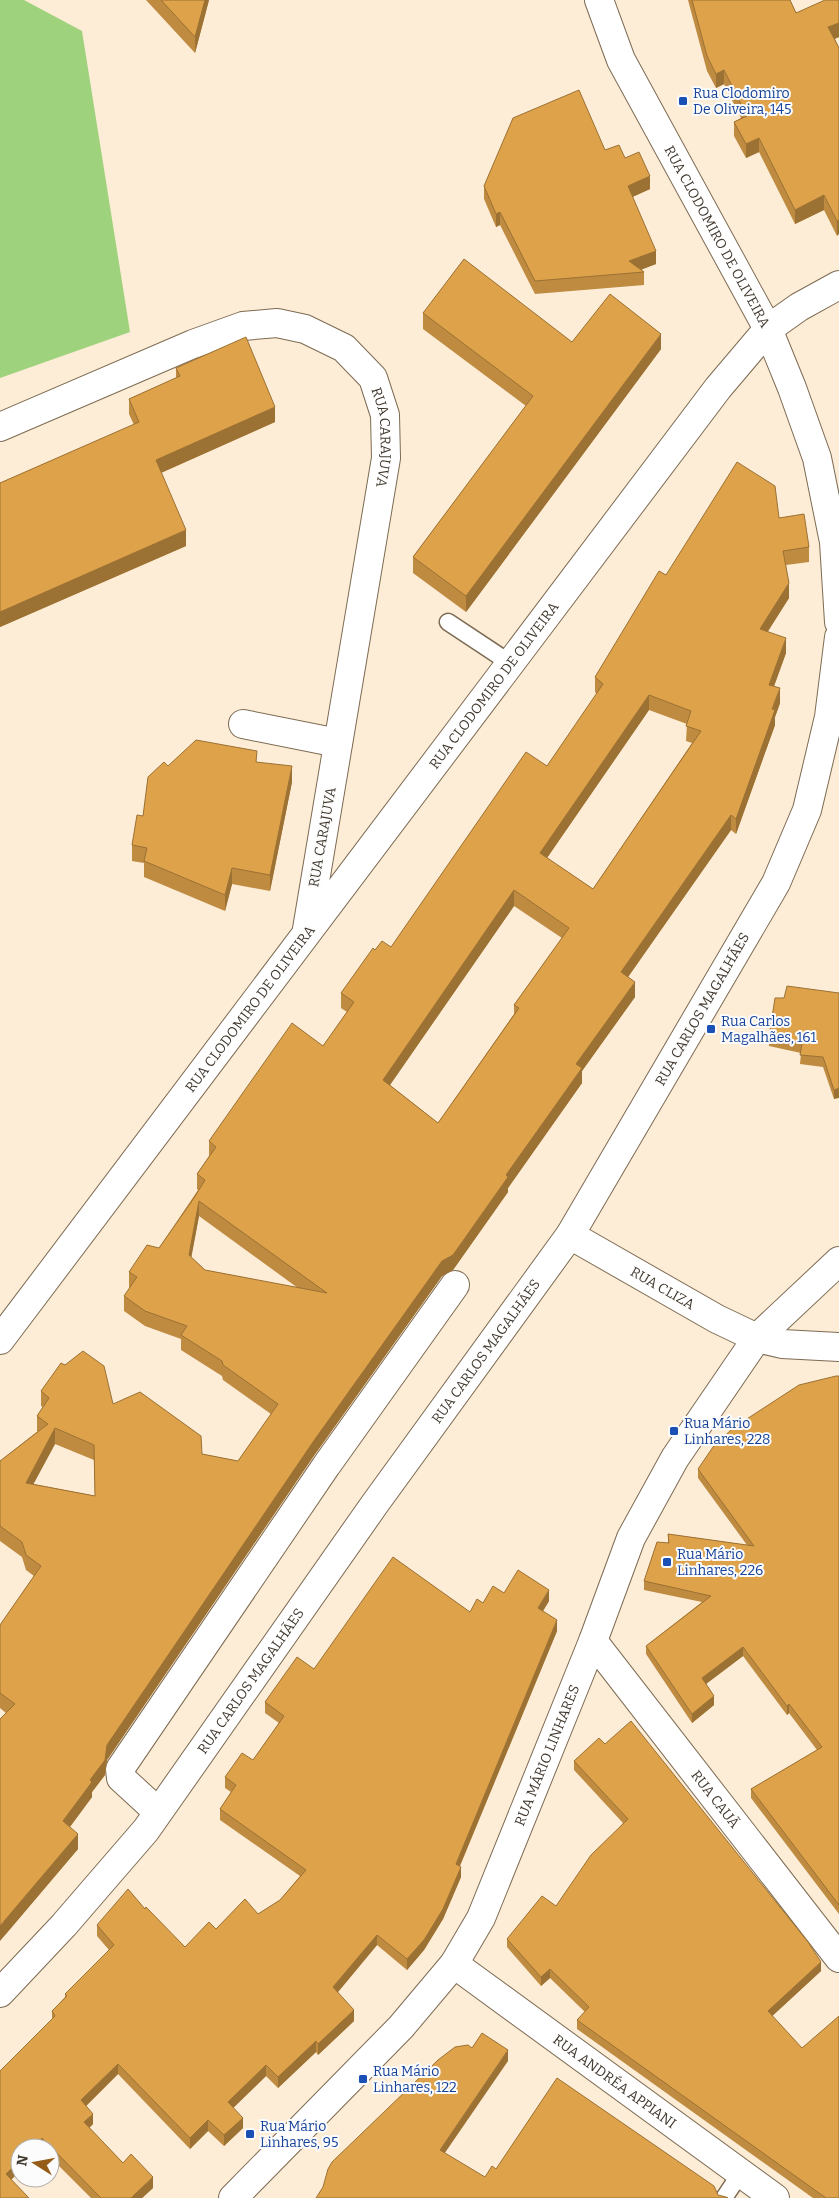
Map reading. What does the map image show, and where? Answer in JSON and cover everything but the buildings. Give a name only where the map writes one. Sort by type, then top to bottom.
[{"type":"street","name":"RUA CLODOMIRO DE OLIVEIRA","points":[[0,1340],[260,998],[306,933],[718,388],[768,329],[621,60],[599,0]]},
{"type":"street","points":[[839,285],[799,307],[768,329],[817,458],[834,542],[839,622]]},
{"type":"street","name":"RUA CARAJUVA","points":[[0,427],[193,344],[243,326],[277,323],[305,328],[344,348],[373,378],[385,414],[386,458],[306,933]]},
{"type":"street","name":"RUA CARLOS MAGALHÃES","points":[[0,1993],[64,1925],[146,1830],[374,1505],[570,1235],[776,883],[807,810],[829,717],[839,637]]},
{"type":"street","points":[[243,724],[338,743]]},
{"type":"street","name":"RUA CLIZA","points":[[570,1235],[718,1319],[757,1338]]},
{"type":"street","name":"RUA MÁRIO LINHARES","points":[[241,2196],[401,2027],[454,1964],[481,1918],[593,1641],[631,1538],[675,1458],[757,1338],[839,1261]]},
{"type":"street","points":[[158,1812],[121,1778],[120,1769],[326,1466],[455,1285]]},
{"type":"street","points":[[757,1338],[782,1344],[839,1347]]},
{"type":"street","name":"RUA CAUÃ","points":[[593,1641],[839,1958]]},
{"type":"street","name":"RUA ANDRÉA APPIANI","points":[[454,1964],[775,2198]]},
{"type":"lane","points":[[448,622],[510,663]]},
{"type":"lane","points":[[724,2198],[740,2174]]},
{"type":"green space","points":[[0,0],[24,0],[82,31],[130,332],[0,378]]},
{"type":"place","name":"Rua Clodomiro De Oliveira, 145","points":[[683,101]]},
{"type":"place","name":"Rua Carlos Magalhães, 161","points":[[711,1029]]},
{"type":"place","name":"Rua Mário Linhares, 228","points":[[674,1431]]},
{"type":"place","name":"Rua Mário Linhares, 226","points":[[667,1562]]},
{"type":"place","name":"Rua Mário Linhares, 122","points":[[363,2079]]},
{"type":"place","name":"Rua Mário Linhares, 95","points":[[250,2134]]}]
